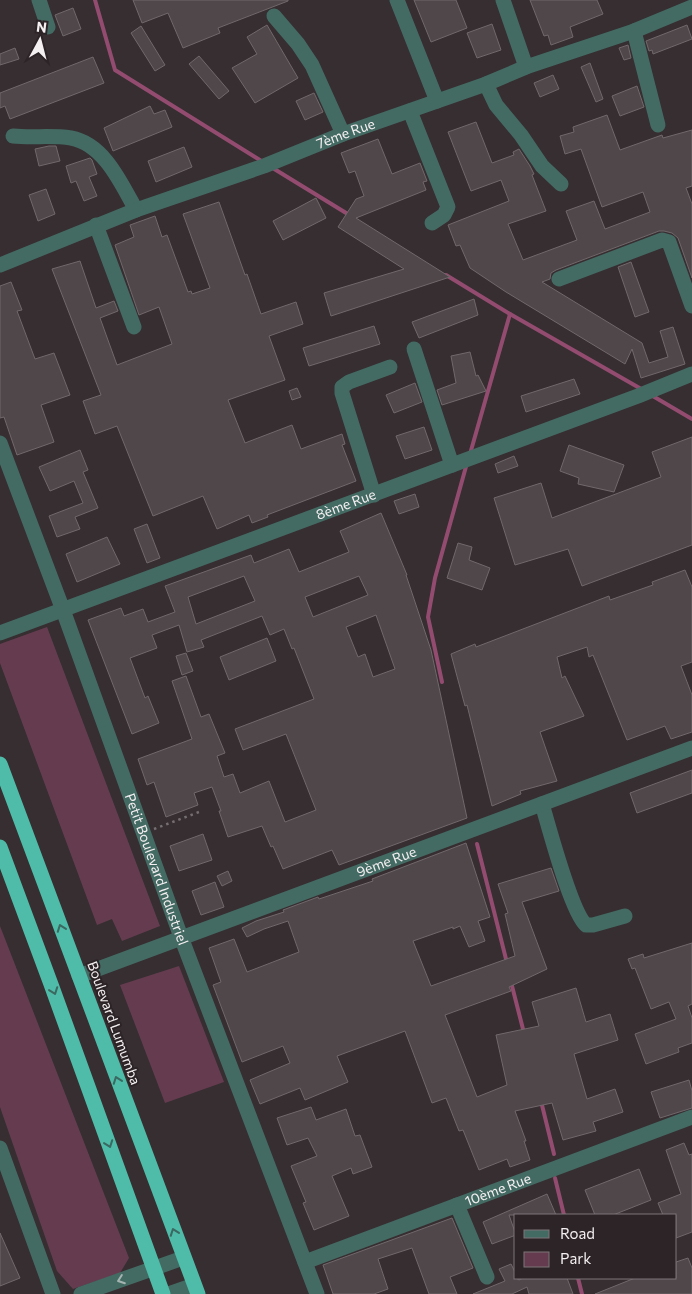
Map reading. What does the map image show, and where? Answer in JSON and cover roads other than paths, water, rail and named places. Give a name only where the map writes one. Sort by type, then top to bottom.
[{"type":"highway","name":"Boulevard Lumumba","points":[[0,764],[196,1289]]},
{"type":"highway","points":[[0,847],[163,1294]]},
{"type":"street","points":[[39,0],[48,27]]},
{"type":"street","points":[[397,0],[437,101]]},
{"type":"street","points":[[504,0],[526,67]]},
{"type":"street","name":"7ème Rue","points":[[0,265],[136,210],[264,166],[343,134],[486,84],[526,67],[634,31],[692,7]]},
{"type":"street","points":[[274,16],[298,44],[312,65],[343,134]]},
{"type":"street","points":[[634,31],[658,125]]},
{"type":"street","points":[[486,84],[496,105],[521,135],[542,166],[560,184]]},
{"type":"street","points":[[410,111],[448,207],[444,215],[432,223]]},
{"type":"street","points":[[13,136],[73,138],[92,146],[115,173],[136,210]]},
{"type":"street","points":[[96,225],[134,327]]},
{"type":"street","points":[[559,279],[666,240],[669,242],[692,306]]},
{"type":"street","points":[[414,349],[452,465]]},
{"type":"street","points":[[374,494],[342,393],[342,387],[349,382],[390,368]]},
{"type":"street","name":"8ème Rue","points":[[0,633],[638,396],[692,374]]},
{"type":"street","name":"Petit Boulevard Industriel","points":[[0,443],[63,610],[181,938],[316,1294]]},
{"type":"street","name":"9ème Rue","points":[[79,976],[692,748]]},
{"type":"street","points":[[542,804],[580,921],[586,925],[593,926],[625,916]]},
{"type":"street","name":"10ème Rue","points":[[305,1262],[692,1117]]},
{"type":"street","points":[[0,1148],[53,1294]]},
{"type":"street","points":[[457,1205],[487,1277]]},
{"type":"street","points":[[82,1294],[183,1258]]},
{"type":"street","points":[[168,1294],[196,1289]]},
{"type":"waterway","points":[[95,0],[115,70],[263,162]]},
{"type":"waterway","points":[[271,167],[351,216]]},
{"type":"waterway","points":[[446,275],[643,390]]},
{"type":"waterway","points":[[470,454],[510,314]]},
{"type":"waterway","points":[[651,395],[692,419]]},
{"type":"waterway","points":[[442,682],[428,617],[435,578],[467,463]]},
{"type":"waterway","points":[[477,844],[507,963]]},
{"type":"waterway","points":[[511,982],[524,1033]]},
{"type":"waterway","points":[[541,1101],[554,1154]]},
{"type":"waterway","points":[[555,1178],[564,1214]]},
{"type":"waterway","points":[[578,1279],[582,1294]]}]
